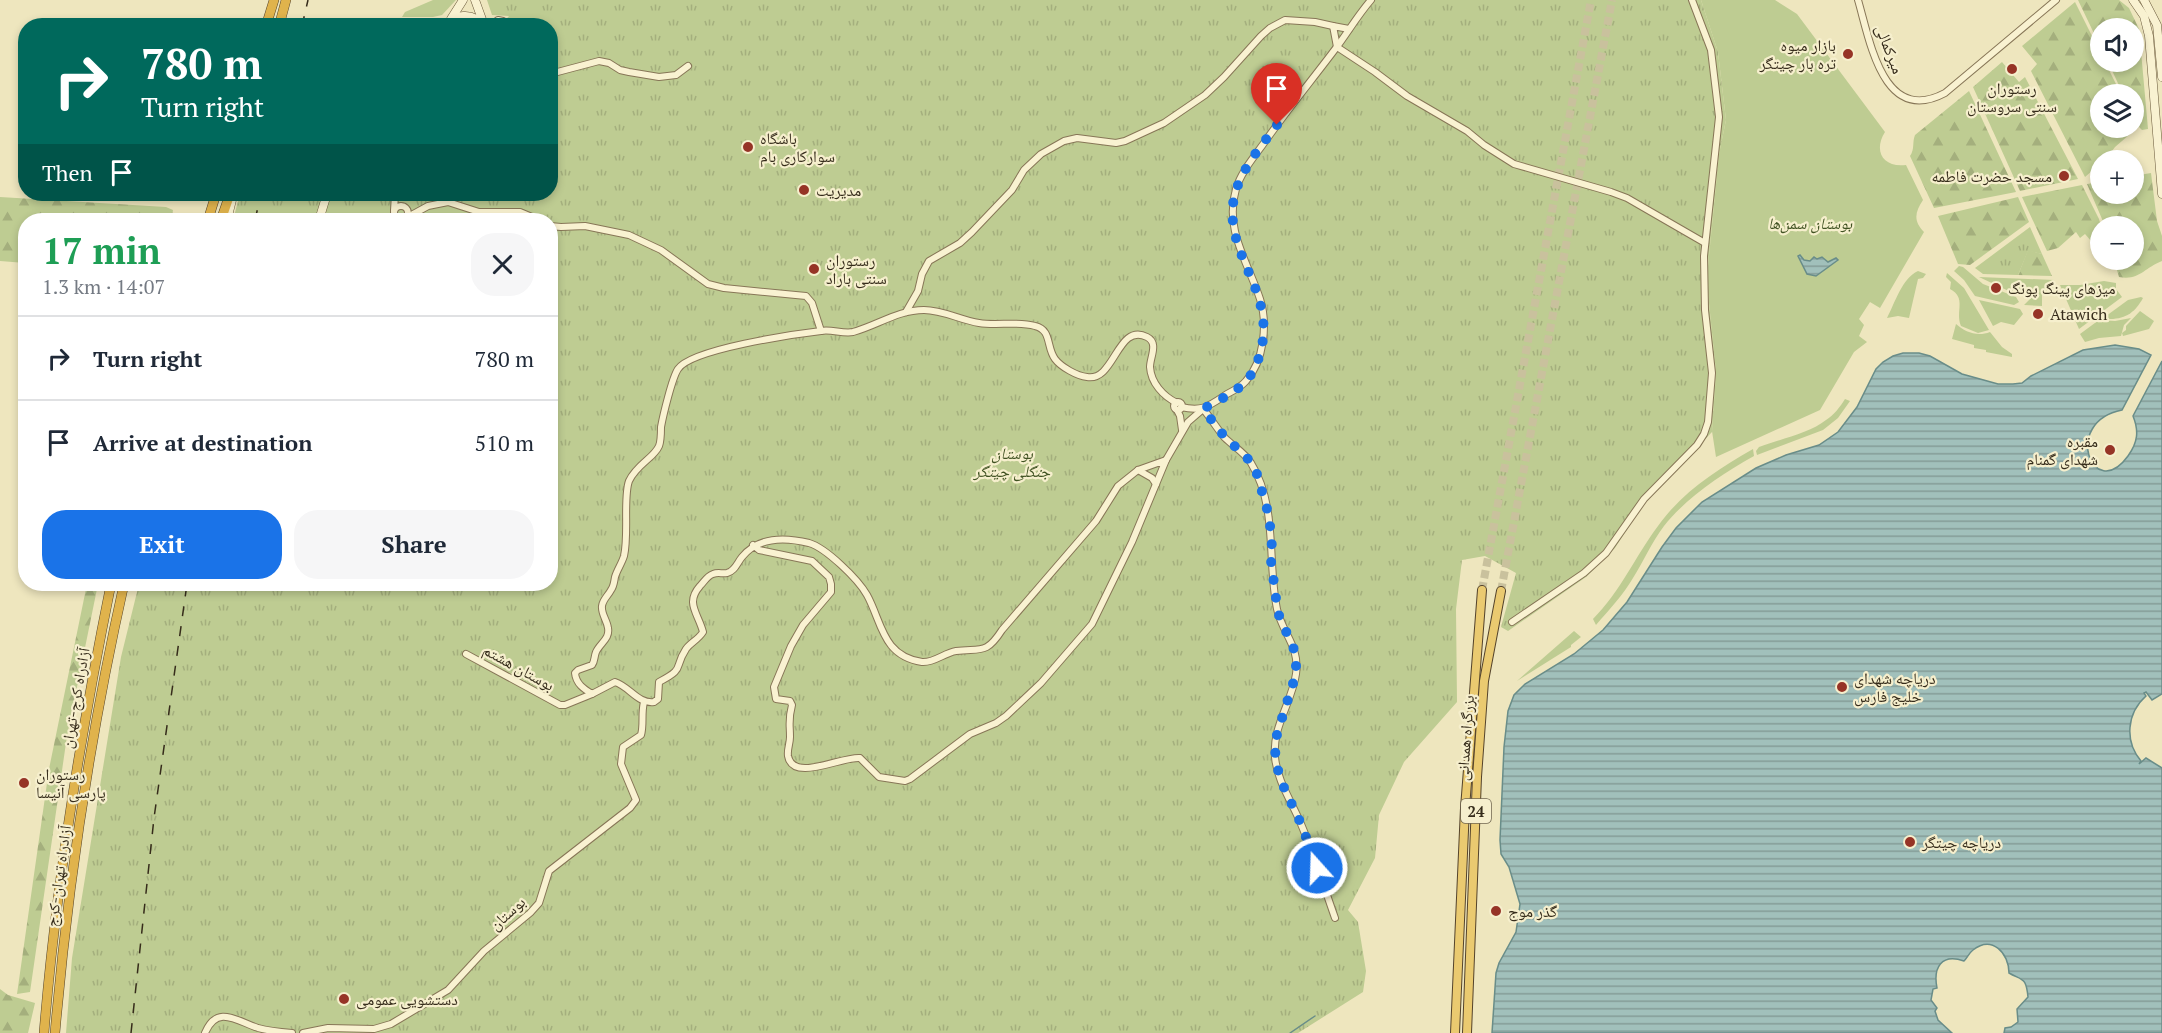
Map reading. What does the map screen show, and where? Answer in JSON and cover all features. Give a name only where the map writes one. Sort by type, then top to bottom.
[{"type":"highway","points":[[268,18],[274,0]]},
{"type":"highway","points":[[281,18],[286,0]]},
{"type":"highway","name":"بزرگراه همدانی","points":[[1455,1033],[1465,808],[1482,590]]},
{"type":"highway","name":"آزادراه کرج-تهران","points":[[44,1033],[63,859],[110,591]]},
{"type":"highway","name":"آزادراه تهران-کرج","points":[[55,1033],[71,879],[100,705],[123,591]]},
{"type":"highway","name":"بزرگراه همدانی","points":[[1467,1033],[1477,777],[1484,681],[1500,591]]},
{"type":"highway","points":[[38,1033],[47,993]]},
{"type":"main road","points":[[452,18],[463,0]]},
{"type":"main road","points":[[475,0],[483,18]]},
{"type":"main road","points":[[2133,0],[2144,16],[2149,36],[2162,194]]},
{"type":"main road","points":[[2144,0],[2157,25],[2162,77]]},
{"type":"main road","points":[[458,18],[464,15],[478,18]]},
{"type":"street","points":[[753,545],[759,550],[812,561],[829,577],[831,584],[831,592],[803,625],[791,646],[774,687],[776,699],[790,701],[792,705],[788,725],[790,738],[788,755],[790,761],[799,768],[816,768],[846,758],[860,758],[879,777],[905,781],[918,775],[970,734],[1006,716],[1041,683],[1092,624],[1132,542],[1166,460],[1182,430],[1203,409],[1245,383],[1253,371],[1262,345],[1263,313],[1234,230],[1232,217],[1236,189],[1241,176],[1263,144],[1371,0]]},
{"type":"street","points":[[1512,622],[1574,581],[1606,553],[1644,499],[1688,456],[1704,434],[1708,422],[1712,373],[1705,310],[1704,256],[1719,117],[1711,50],[1692,0]]},
{"type":"street","name":"میرکمالی","points":[[1858,0],[1885,81],[1898,94],[1908,99],[1929,99],[1945,93],[2056,0]]},
{"type":"street","points":[[906,312],[918,291],[928,261],[960,243],[972,232],[1012,190],[1024,170],[1041,154],[1064,141],[1077,138],[1116,143],[1125,141],[1164,123],[1205,95],[1270,27],[1285,20],[1315,22],[1349,29]]},
{"type":"street","points":[[1333,27],[1337,47],[1376,72],[1407,96],[1467,131],[1488,148],[1514,164],[1619,195],[1706,243]]},
{"type":"street","points":[[558,72],[599,61],[609,63],[620,70],[659,77],[676,75],[688,66]]},
{"type":"street","points":[[400,201],[406,213]]},
{"type":"street","points":[[412,213],[448,202],[479,212],[522,213]]},
{"type":"street","points":[[397,213],[397,207],[418,211]]},
{"type":"street","points":[[558,227],[585,226],[629,235],[661,250],[708,284],[724,288],[806,296],[812,303],[820,331]]},
{"type":"street","points":[[592,694],[581,687],[575,673],[592,665],[596,651],[608,636],[608,626],[601,608],[603,601],[613,589],[615,578],[624,559],[627,486],[636,468],[659,446],[662,425],[677,370],[684,363],[736,345],[820,331],[852,332],[906,312],[934,311],[984,324],[1037,326],[1047,334],[1051,352],[1060,365],[1084,377],[1092,378],[1099,375],[1117,354],[1125,340],[1131,336],[1146,336],[1152,340],[1154,347],[1150,365],[1152,376],[1160,391],[1178,407],[1203,409]]},
{"type":"street","points":[[1178,407],[1182,430]]},
{"type":"street","points":[[1203,409],[1224,436],[1249,460],[1256,471],[1267,509],[1272,537],[1272,571],[1278,613],[1296,654],[1296,674],[1277,734],[1275,756],[1280,779],[1302,826],[1335,918]]},
{"type":"street","points":[[644,702],[654,702],[658,699],[659,682],[675,673],[680,667],[686,650],[699,639],[703,632],[692,603],[692,596],[709,576],[734,569],[753,545],[771,539],[816,546],[847,572],[867,596],[889,644],[911,659],[924,662],[958,651],[986,650],[1096,521],[1118,486],[1138,470],[1166,460]]},
{"type":"street","points":[[1138,470],[1152,478],[1156,484]]},
{"type":"street","name":"بوستان هشتم","points":[[466,654],[560,705],[592,694],[615,682],[622,684],[644,702]]},
{"type":"street","name":"بوستان","points":[[303,1033],[328,1028],[374,1029],[391,1024],[448,990],[484,951],[530,913],[538,903],[549,871],[630,808],[636,800],[621,764],[623,747],[641,735],[644,726],[641,714],[644,702]]},
{"type":"street","points":[[205,1033],[210,1022],[216,1018],[228,1016],[267,1030],[292,1033]]},
{"type":"green space","points":[[433,0],[456,0],[442,15],[402,17],[405,12]]},
{"type":"green space","name":"بوستان جنگلی چیتگر","points":[[487,0],[1701,0],[1718,52],[1726,120],[1719,154],[1708,266],[1708,293],[1716,372],[1712,432],[1646,500],[1615,548],[1586,577],[1508,631],[1501,627],[1516,573],[1485,556],[1462,560],[1456,609],[1457,702],[1404,762],[1379,815],[1375,858],[1348,910],[1358,922],[1366,971],[1363,992],[1298,1033],[66,1033],[72,958],[121,657],[137,591],[558,591],[558,213],[235,213],[238,201],[558,201],[558,18],[507,18],[509,16],[492,15]]},
{"type":"green space","name":"بوستان سمن‌ها","points":[[1701,0],[1775,0],[1797,14],[1885,132],[1880,146],[1882,157],[1891,164],[1906,165],[1923,200],[1916,216],[1924,232],[1880,308],[1870,302],[1859,319],[1864,325],[1859,336],[1867,342],[1854,352],[1820,410],[1716,457],[1712,431],[1716,372],[1708,293],[1708,266],[1719,154],[1726,120],[1718,52]]},
{"type":"green space","points":[[2078,0],[2119,0],[2129,8],[2134,18],[2090,18],[2090,25]]},
{"type":"green space","points":[[2075,2],[2090,32],[2090,72],[2110,72],[2116,84],[2090,84],[2090,138],[2126,138],[2113,150],[2090,150],[2090,173],[2085,177],[2031,71],[2037,64],[2022,46]]},
{"type":"green space","points":[[2002,62],[2019,82],[2025,77],[2078,179],[2020,191],[1973,87]]},
{"type":"green space","points":[[2113,72],[2143,72],[2144,84],[2118,84]]},
{"type":"green space","points":[[2144,85],[2148,129],[2144,130]]},
{"type":"green space","points":[[1969,91],[2016,192],[1934,208],[1910,156],[1914,138]]},
{"type":"green space","points":[[2151,173],[2157,221],[2162,236],[2162,261],[2137,276],[2119,277],[2117,270],[2144,270],[2144,216],[2101,216],[2096,204],[2144,204],[2144,174]]},
{"type":"green space","points":[[2082,185],[2098,216],[2090,216],[2090,240],[2085,234],[2080,238],[2076,232],[2058,248],[2047,251],[2022,197]]},
{"type":"green space","points":[[0,197],[18,198],[18,201],[66,201],[166,207],[173,210],[172,213],[18,213],[18,262],[0,261]]},
{"type":"green space","points":[[2018,197],[2029,222],[1970,265],[1958,264],[1938,216]]},
{"type":"green space","points":[[2030,227],[2042,254],[2028,251],[2018,275],[1983,274],[1975,268]]},
{"type":"green space","points":[[2028,250],[2042,254],[2052,276],[2018,275]]},
{"type":"green space","points":[[1959,266],[1983,284],[2016,297],[2019,302],[2014,305],[1975,296],[1964,280],[1954,271]]},
{"type":"green space","points":[[1918,271],[1926,274],[1923,278],[1918,279],[1909,318],[1898,316],[1887,318],[1903,285],[1912,274]]},
{"type":"green space","points":[[1947,273],[1964,288],[1989,330],[1978,333],[1961,326],[1958,296],[1950,289],[1951,282],[1946,277]]},
{"type":"green space","points":[[1979,277],[2054,280],[2056,287],[2042,293],[2042,306],[2024,305],[2033,296],[2026,286],[2015,294]]},
{"type":"green space","points":[[2104,281],[2116,283],[2116,289],[2122,297],[2079,329],[2060,285],[2080,285]]},
{"type":"green space","points":[[2143,298],[2139,304],[2126,316],[2102,319],[2128,300]]},
{"type":"green space","points":[[1979,300],[2020,309],[2023,314],[2014,325],[2001,322],[1993,326]]},
{"type":"green space","points":[[2140,311],[2154,321],[2149,329],[2123,336],[2122,333],[2126,330],[2126,326]]},
{"type":"green space","points":[[2131,318],[2124,325],[2121,336],[2085,342],[2080,334],[2099,320],[2115,321]]},
{"type":"green space","points":[[1956,324],[1972,333],[1990,332],[2002,347],[2012,354],[2012,357],[1986,352],[1986,350],[1974,348],[1974,345],[1952,339]]},
{"type":"green space","points":[[1845,399],[1850,401],[1838,418],[1823,430],[1757,455],[1756,451],[1759,447],[1819,425],[1839,408]]},
{"type":"green space","points":[[1753,449],[1754,456],[1706,487],[1673,515],[1659,532],[1625,590],[1596,625],[1593,619],[1603,609],[1650,538],[1678,502],[1701,482]]},
{"type":"green space","points":[[86,591],[97,591],[67,736],[30,992],[17,994],[49,769]]},
{"type":"green space","points":[[1574,631],[1581,637],[1571,647],[1517,681]]},
{"type":"green space","points":[[0,989],[8,995],[35,1003],[28,1033],[0,1033]]},
{"type":"water","points":[[1800,255],[1804,260],[1810,261],[1814,257],[1817,259],[1822,257],[1828,262],[1836,258],[1838,260],[1816,276],[1807,274],[1798,256]]},
{"type":"water","name":"دریاچه شهدای خلیج فارس","points":[[2115,345],[2139,349],[2151,355],[2122,410],[2103,417],[2092,429],[2088,442],[2089,455],[2095,466],[2104,471],[2115,468],[2131,451],[2136,441],[2133,416],[2162,361],[2162,694],[2152,700],[2146,692],[2144,693],[2146,696],[2132,719],[2130,736],[2141,761],[2139,764],[2146,758],[2162,768],[2162,1033],[2004,1033],[2005,1028],[2018,1022],[2017,1009],[2028,997],[2027,991],[2023,980],[2009,973],[2003,953],[1993,945],[1987,944],[1973,950],[1964,961],[1950,959],[1944,961],[1940,964],[1936,974],[1937,988],[1933,989],[1931,1000],[1937,1008],[1935,1011],[1938,1020],[1952,1033],[1492,1033],[1496,973],[1516,932],[1520,904],[1509,867],[1501,854],[1500,840],[1504,747],[1508,711],[1514,695],[1525,684],[1574,654],[1603,630],[1627,602],[1676,528],[1702,502],[1756,468],[1786,455],[1819,445],[1838,432],[1857,407],[1876,369],[1893,356],[1903,353],[1919,353],[1930,356],[1962,374],[1998,384],[2013,384],[2022,383],[2031,376],[2083,350]]},
{"type":"waterway","points":[[1290,1033],[1315,1016]]},
{"type":"tunnel","points":[[1482,590],[1591,0]]},
{"type":"tunnel","points":[[1501,591],[1612,0]]},
{"type":"railway","points":[[304,18],[308,0]]},
{"type":"railway","points":[[257,213],[259,201]]},
{"type":"railway","points":[[131,1033],[154,818],[186,591]]},
{"type":"place","name":"بازار میوه تره بار چیتگر","points":[[1848,54]]},
{"type":"place","name":"رستوران سنتی سروستان","points":[[2012,69]]},
{"type":"place","name":"باشگاه سوارکاری بام","points":[[748,147]]},
{"type":"place","name":"مسجد حضرت فاطمه","points":[[2064,176]]},
{"type":"place","name":"مدیریت","points":[[804,190]]},
{"type":"place","name":"رستوران سنتی باراد","points":[[814,269]]},
{"type":"place","name":"میزهای پینگ پونگ","points":[[1996,288]]},
{"type":"place","name":"Atawich","points":[[2038,314]]},
{"type":"place","name":"مقبره شهدای گمنام","points":[[2110,450]]},
{"type":"place","name":"دریاچه شهدای خلیج فارس","points":[[1842,687]]},
{"type":"place","name":"رستوران پارسی آنیسا","points":[[24,783]]},
{"type":"place","name":"دریاچه چیتگر","points":[[1910,842]]},
{"type":"place","name":"گذر موج","points":[[1496,911]]},
{"type":"place","name":"دستشویی عمومی","points":[[344,999]]},
{"type":"route","points":[[1277,125],[1241,176],[1236,189],[1232,217],[1237,243],[1260,300],[1263,313],[1262,345],[1253,371],[1245,383],[1203,409],[1224,436],[1249,460],[1256,471],[1267,509],[1272,537],[1271,561],[1278,613],[1296,654],[1296,674],[1280,722],[1275,756],[1280,779],[1302,826],[1317,868]]}]
